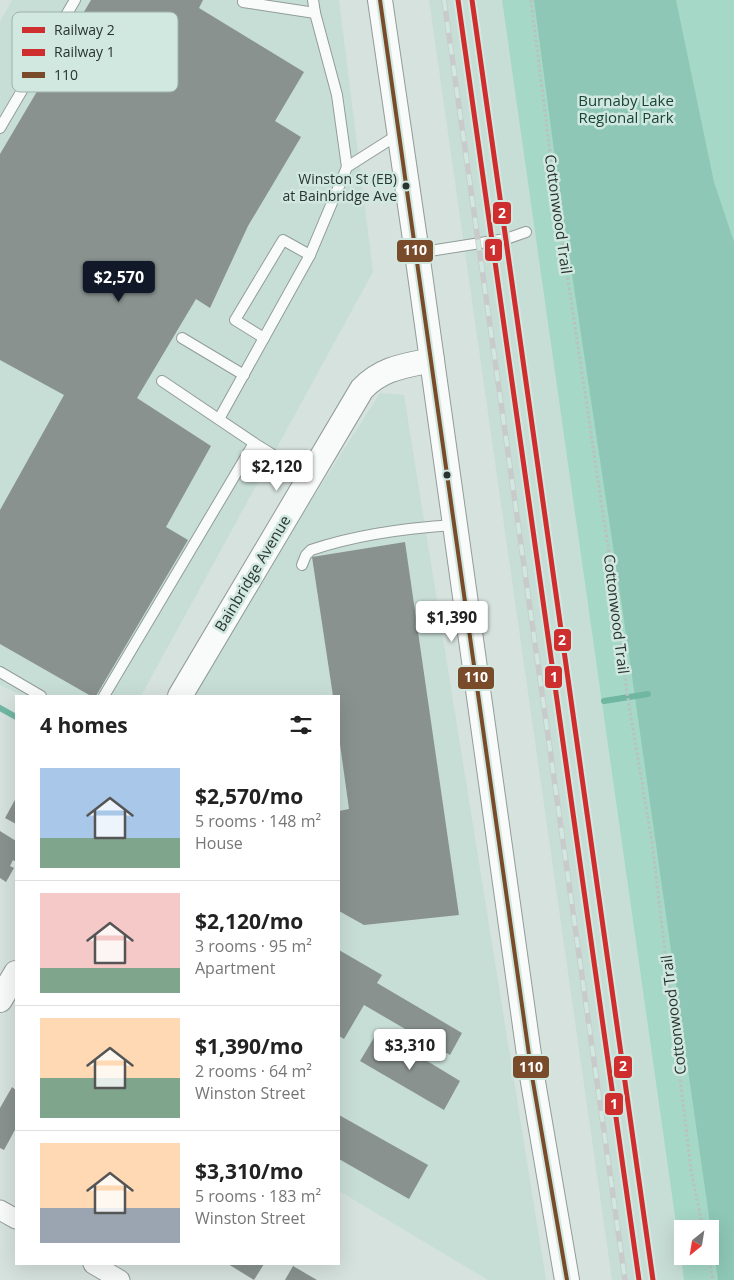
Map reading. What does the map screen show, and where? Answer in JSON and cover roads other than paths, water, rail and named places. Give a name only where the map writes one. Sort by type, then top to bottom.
[{"type":"street","points":[[380,0],[532,1076],[567,1280]]},
{"type":"street","name":"Bainbridge Avenue","points":[[181,695],[354,401],[372,379],[383,372],[432,360]]},
{"type":"street","points":[[0,1000],[15,975]]},
{"type":"street","points":[[0,1210],[15,1218]]},
{"type":"street","points":[[95,1265],[120,1280]]},
{"type":"lane","points":[[68,12],[75,0]]},
{"type":"lane","points":[[219,419],[310,255],[347,167],[337,96],[313,0]]},
{"type":"lane","points":[[243,2],[315,13]]},
{"type":"lane","points":[[0,128],[21,92]]},
{"type":"lane","points":[[347,167],[399,134]]},
{"type":"lane","points":[[417,253],[506,239],[526,232]]},
{"type":"lane","points":[[264,338],[234,320],[283,240],[310,255]]},
{"type":"lane","points":[[182,338],[244,375]]},
{"type":"lane","points":[[162,381],[254,443],[309,477]]},
{"type":"lane","points":[[105,695],[254,443]]},
{"type":"lane","points":[[302,565],[306,555],[311,550],[351,538],[404,529],[455,525]]},
{"type":"lane","points":[[0,672],[39,695]]},
{"type":"waterway","points":[[604,701],[648,694]]},
{"type":"waterway","points":[[0,708],[15,716]]},
{"type":"railway","points":[[444,0],[625,1280]]},
{"type":"rail line","name":"1","points":[[458,0],[639,1280]]},
{"type":"rail line","name":"2","points":[[472,0],[653,1280]]},
{"type":"place","name":"Winston St (EB) at Bainbridge Ave","points":[[406,186]]},
{"type":"park label","name":"Burnaby Lake Regional Park","points":[[626,108]]}]
